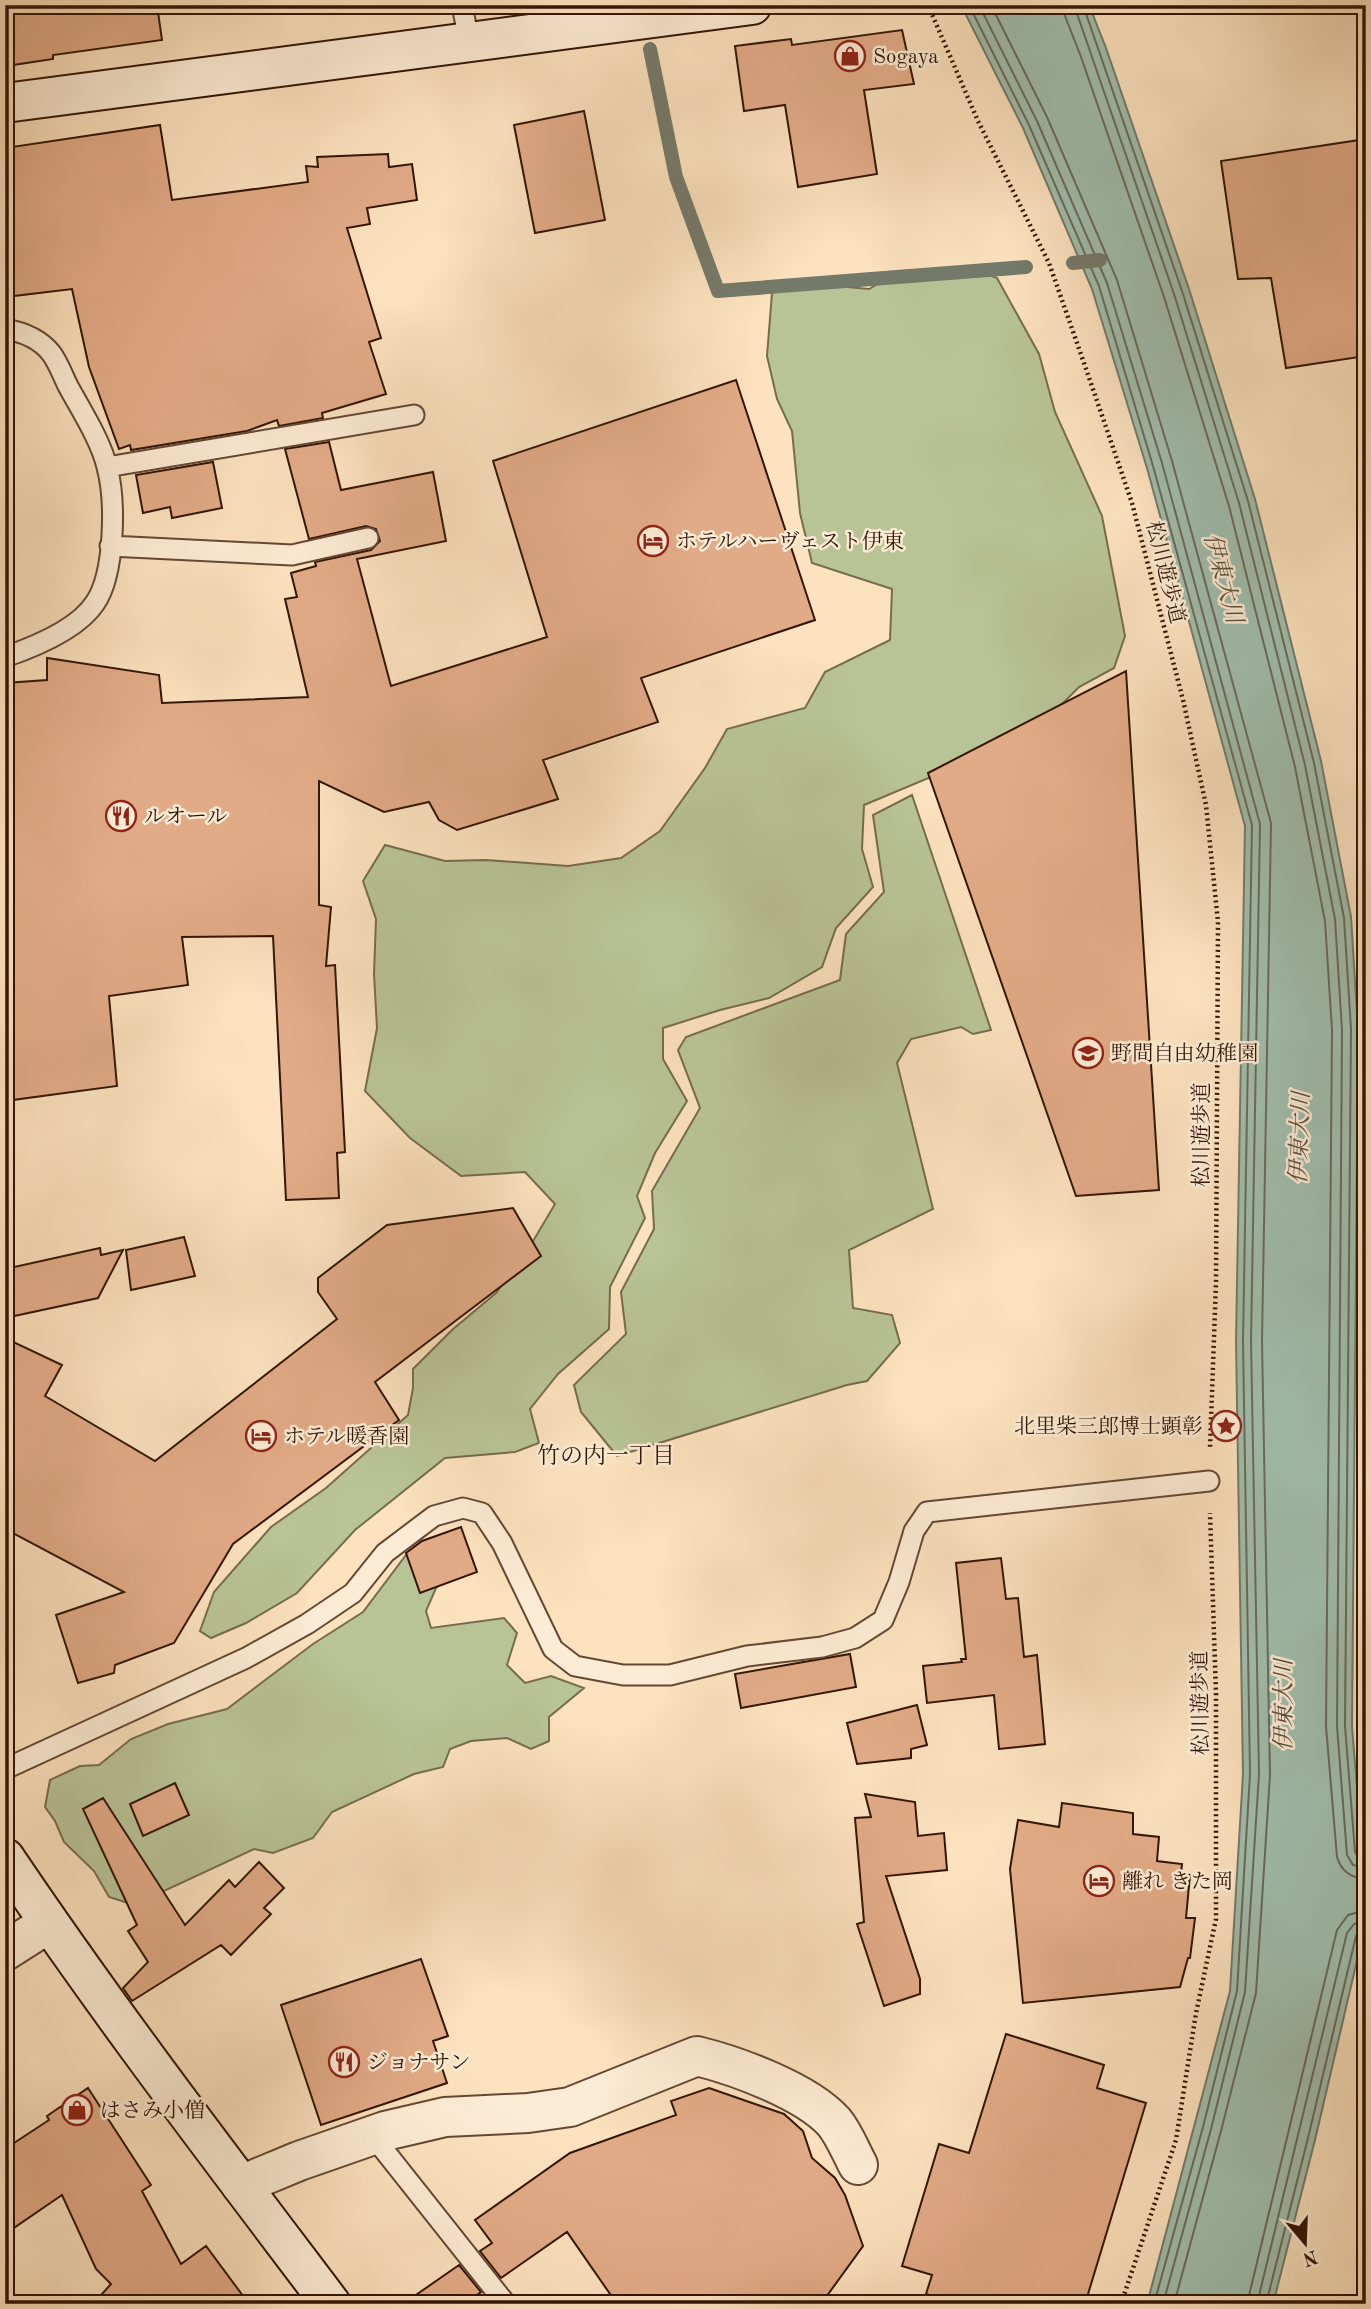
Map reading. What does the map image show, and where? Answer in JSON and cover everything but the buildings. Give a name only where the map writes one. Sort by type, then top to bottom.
[{"type":"street","points":[[5,103],[466,23],[752,5]]},
{"type":"street","points":[[5,1858],[213,2150],[331,2304]]},
{"type":"street","points":[[5,1951],[49,1923]]},
{"type":"street","points":[[241,2185],[372,2135],[445,2117],[528,2113],[570,2107],[697,2056],[719,2061],[802,2096],[835,2123],[858,2165]]},
{"type":"lane","points":[[5,329],[28,333],[51,353],[92,431],[107,467],[112,518],[104,587],[94,605],[79,619],[36,646],[5,657]]},
{"type":"lane","points":[[107,467],[414,415]]},
{"type":"lane","points":[[110,547],[292,555],[368,538]]},
{"type":"lane","points":[[5,1769],[246,1658],[307,1624],[352,1593],[385,1553],[434,1516],[463,1508],[482,1513],[502,1543],[553,1649],[575,1666],[623,1675],[670,1675],[747,1656],[822,1647],[855,1638],[883,1620],[899,1582],[915,1531],[927,1512],[1209,1480]]},
{"type":"lane","points":[[372,2135],[506,2304]]},
{"type":"path","name":"松川遊歩道","points":[[928,5],[978,121],[1049,263],[1132,503],[1206,805],[1218,922],[1216,1282],[1209,1480],[1216,1694],[1216,1919],[1196,2013],[1176,2140],[1121,2304]]},
{"type":"green space","points":[[972,268],[997,278],[1039,354],[1055,412],[1102,516],[1125,636],[1114,668],[1079,687],[1031,735],[864,805],[862,849],[873,887],[836,928],[822,967],[769,998],[663,1028],[663,1059],[687,1101],[655,1153],[637,1196],[645,1218],[610,1287],[609,1329],[558,1374],[530,1409],[539,1443],[515,1452],[445,1458],[355,1530],[297,1593],[246,1623],[211,1638],[200,1631],[214,1592],[271,1527],[326,1488],[408,1415],[413,1369],[452,1330],[496,1293],[529,1248],[555,1204],[525,1172],[461,1176],[410,1138],[365,1091],[377,1028],[374,974],[376,919],[363,881],[385,845],[445,861],[486,860],[568,866],[621,858],[660,831],[705,768],[727,729],[805,708],[825,672],[890,640],[892,589],[812,563],[800,513],[792,431],[777,399],[767,356],[772,293],[803,283],[869,289],[899,271]]},
{"type":"green space","points":[[912,795],[991,1030],[973,1034],[961,1027],[911,1039],[897,1063],[933,1209],[849,1250],[853,1308],[892,1315],[900,1343],[867,1381],[617,1456],[581,1412],[574,1385],[626,1334],[621,1292],[654,1229],[652,1191],[700,1108],[678,1050],[686,1037],[840,980],[846,934],[884,892],[873,815]]},
{"type":"green space","points":[[424,1543],[468,1563],[436,1588],[426,1611],[431,1628],[504,1618],[517,1633],[507,1665],[525,1683],[551,1676],[584,1688],[549,1717],[549,1741],[531,1749],[507,1738],[471,1741],[450,1749],[443,1767],[414,1774],[332,1812],[313,1838],[273,1853],[254,1849],[134,1905],[109,1897],[94,1871],[64,1842],[55,1821],[45,1807],[50,1780],[80,1766],[99,1765],[131,1739],[168,1724],[227,1709],[313,1644],[363,1612],[406,1555]]},
{"type":"water","name":"伊東大川","points":[[961,5],[1089,5],[1189,289],[1255,499],[1321,761],[1351,917],[1358,1029],[1352,1727],[1364,1871],[1363,1935],[1273,2304],[1147,2304],[1230,1991],[1243,1774],[1236,1341],[1245,826],[1147,468],[1092,289],[1023,128]]},
{"type":"waterway","points":[[650,49],[676,177],[718,291],[1026,267]]},
{"type":"waterway","points":[[1073,263],[1100,260]]},
{"type":"place","name":"Sogaya","points":[[850,56]]},
{"type":"place","name":"ホテルハーヴェスト伊東","points":[[653,541]]},
{"type":"place","name":"ルオール","points":[[121,816]]},
{"type":"place","name":"野間自由幼稚園","points":[[1088,1053]]},
{"type":"place","name":"北里柴三郎博士顕彰","points":[[1226,1426]]},
{"type":"place","name":"ホテル暖香園","points":[[261,1436]]},
{"type":"place","name":"離れ きた岡","points":[[1099,1881]]},
{"type":"place","name":"ジョナサン","points":[[344,2062]]},
{"type":"place","name":"はさみ小僧","points":[[77,2110]]},
{"type":"district","name":"竹の内一丁目","points":[[606,1455]]}]
